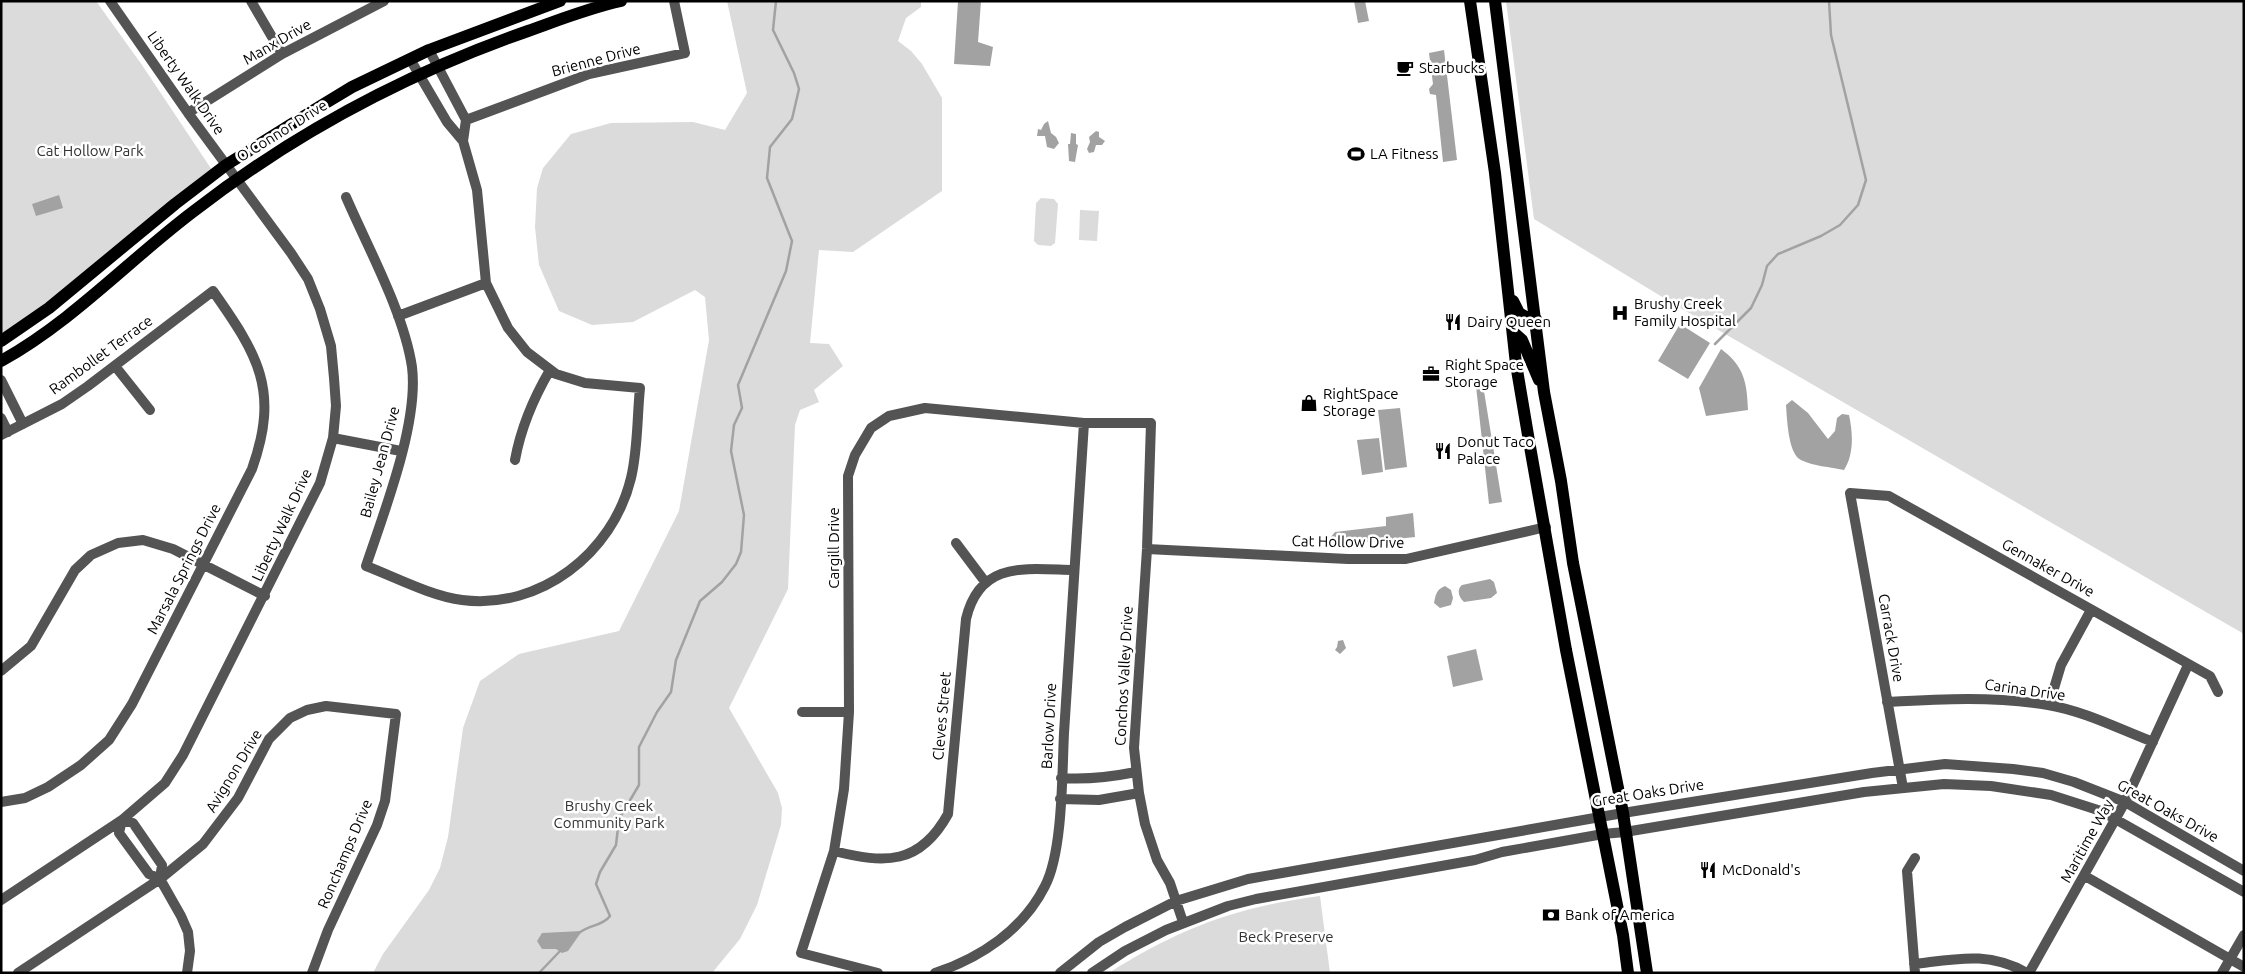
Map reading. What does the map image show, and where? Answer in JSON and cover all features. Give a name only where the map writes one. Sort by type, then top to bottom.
[{"type":"main road","name":"O'Connor Drive","points":[[1,341],[50,308],[175,204],[226,165],[352,87],[429,50],[560,1]]},
{"type":"main road","name":"O'Connor Drive","points":[[1,361],[54,327],[193,212],[236,179],[317,127],[437,66],[586,10],[621,1]]},
{"type":"main road","points":[[1470,1],[1495,173],[1513,332],[1529,441],[1546,527],[1564,639],[1623,935],[1628,973]]},
{"type":"main road","points":[[1495,1],[1544,392],[1561,481],[1572,563],[1623,813],[1647,973]]},
{"type":"main road","points":[[1509,292],[1519,313],[1531,320],[1536,319]]},
{"type":"main road","points":[[1513,332],[1522,340],[1544,392]]},
{"type":"street","name":"Liberty Walk Drive","points":[[1,900],[122,820],[164,783],[183,755],[265,596],[320,483],[333,438],[336,406],[331,346],[320,309],[308,280],[291,252],[188,113],[110,1]]},
{"type":"street","points":[[251,1],[282,54]]},
{"type":"street","name":"Brienne Drive","points":[[466,120],[555,85],[589,74],[685,53],[674,1]]},
{"type":"street","name":"Manx Drive","points":[[188,113],[282,54],[378,2]]},
{"type":"street","points":[[429,50],[466,120],[463,142]]},
{"type":"street","points":[[410,59],[447,122],[463,142],[477,190],[486,283],[508,328],[526,352],[550,370],[525,418],[515,460]]},
{"type":"street","name":"Bailey Jean Drive","points":[[346,197],[398,316],[406,338],[412,376],[410,412],[394,482],[366,566],[447,597],[487,601],[515,596],[542,586],[569,572],[592,552],[615,517],[626,493],[634,463],[640,388],[585,383],[550,370]]},
{"type":"street","points":[[398,316],[486,283]]},
{"type":"street","name":"Rambollet Terrace","points":[[5,433],[62,404],[213,291]]},
{"type":"street","name":"Marsala Springs Drive","points":[[1,802],[25,798],[48,787],[81,765],[110,740],[132,704],[252,469],[262,442],[266,414],[264,385],[256,357],[243,333],[213,291]]},
{"type":"street","points":[[115,366],[150,410]]},
{"type":"street","points":[[1,380],[23,424]]},
{"type":"street","name":"Cargill Drive","points":[[878,973],[801,953],[834,851],[844,789],[849,712],[848,476],[855,455],[871,428],[889,416],[925,408],[1084,422],[1151,422]]},
{"type":"street","points":[[1,418],[5,433]]},
{"type":"street","name":"Barlow Drive","points":[[935,973],[962,964],[1004,937],[1024,917],[1045,887],[1052,869],[1060,799],[1084,422]]},
{"type":"street","name":"Conchos Valley Drive","points":[[1151,422],[1146,549],[1134,748],[1138,793],[1151,842],[1157,860],[1170,883],[1183,922]]},
{"type":"street","points":[[333,438],[401,451]]},
{"type":"street","name":"Gennaker Drive","points":[[1850,493],[1889,496],[2210,676],[2218,692]]},
{"type":"street","name":"Carrack Drive","points":[[1850,493],[1903,788]]},
{"type":"street","name":"Cat Hollow Drive","points":[[1146,549],[1348,559],[1406,559],[1546,527]]},
{"type":"street","points":[[1,671],[31,646],[76,570],[91,555],[118,542],[143,540],[173,549],[204,563],[265,596]]},
{"type":"street","points":[[956,543],[986,583]]},
{"type":"street","name":"Cleves Street","points":[[834,851],[858,857],[886,860],[912,854],[926,845],[940,829],[948,814],[966,619],[969,607],[986,583],[1013,569],[1074,570]]},
{"type":"street","points":[[2050,705],[2061,665],[2091,610]]},
{"type":"street","name":"Maritime Way","points":[[2028,973],[2117,818],[2188,665]]},
{"type":"street","name":"Carina Drive","points":[[1887,702],[1987,698],[2050,705],[2093,718],[2153,742]]},
{"type":"street","name":"Avignon Drive","points":[[18,973],[160,878],[203,844],[248,782],[269,740],[290,718],[307,710],[326,706],[396,714]]},
{"type":"street","points":[[802,712],[849,712]]},
{"type":"street","name":"Ronchamps Drive","points":[[312,973],[328,930],[377,825],[385,801],[396,714]]},
{"type":"street","name":"Great Oaks Drive","points":[[1060,973],[1099,942],[1176,901],[1248,878],[1600,816],[1754,791],[1945,764],[2042,773],[2074,782],[2125,802],[2244,871]]},
{"type":"street","points":[[1061,778],[1081,780],[1108,778],[1136,772]]},
{"type":"street","name":"Great Oaks Drive","points":[[1092,973],[1125,951],[1183,922],[1256,899],[1474,860],[1502,852],[1603,834],[1626,832],[1864,792],[1944,784],[1991,786],[2051,795],[2117,818],[2244,892]]},
{"type":"street","points":[[1754,791],[1757,810]]},
{"type":"street","points":[[1060,799],[1099,800],[1138,793]]},
{"type":"street","points":[[160,878],[148,874],[119,833],[122,820],[133,823],[162,865],[160,878],[188,932],[190,951],[187,973]]},
{"type":"street","points":[[1915,858],[1906,871],[1915,968],[1972,957],[2010,963],[2028,973]]},
{"type":"street","points":[[2085,876],[2244,967]]},
{"type":"street","points":[[2222,973],[2244,935]]},
{"type":"green space","name":"Cat Hollow Park","points":[[1,1],[96,1],[142,65],[212,170],[38,310],[1,335]]},
{"type":"green space","name":"Brushy Creek Community Park","points":[[727,1],[921,1],[921,7],[906,18],[898,41],[911,51],[922,64],[942,98],[942,191],[853,252],[819,250],[810,343],[829,344],[843,366],[814,390],[819,402],[800,410],[795,425],[788,589],[729,708],[778,793],[782,808],[781,825],[757,905],[740,939],[712,973],[373,973],[383,954],[429,890],[440,868],[448,837],[463,728],[480,681],[519,654],[619,631],[679,511],[709,340],[705,297],[695,290],[633,322],[592,325],[559,311],[539,265],[535,227],[537,188],[543,168],[571,134],[611,123],[693,122],[725,130],[747,93]]},
{"type":"green space","points":[[1506,1],[2244,1],[2244,634],[1682,309],[1534,219]]},
{"type":"green space","points":[[1041,198],[1054,199],[1058,204],[1055,243],[1051,246],[1038,245],[1034,241],[1036,203]]},
{"type":"green space","points":[[1080,210],[1099,211],[1097,241],[1079,240]]},
{"type":"green space","name":"Beck Preserve","points":[[1320,896],[1330,973],[1109,973],[1160,944],[1210,922],[1262,906]]},
{"type":"shaded area","points":[[958,1],[981,1],[978,42],[993,47],[990,66],[954,64]]},
{"type":"shaded area","points":[[1354,1],[1365,1],[1369,21],[1358,23]]},
{"type":"shaded area","points":[[1444,50],[1457,160],[1443,162],[1436,95],[1430,94],[1429,89],[1433,84],[1429,53]]},
{"type":"shaded area","points":[[1048,121],[1051,133],[1059,143],[1054,149],[1047,147],[1045,136],[1037,136],[1038,129],[1041,130]]},
{"type":"shaded area","points":[[1096,131],[1099,132],[1099,137],[1105,141],[1102,145],[1096,145],[1094,152],[1089,153],[1087,149],[1090,142],[1089,137]]},
{"type":"shaded area","points":[[1071,133],[1076,134],[1076,144],[1078,145],[1075,162],[1069,161],[1068,144],[1070,144]]},
{"type":"shaded area","points":[[59,195],[63,208],[36,216],[32,204]]},
{"type":"shaded area","points":[[1680,324],[1710,343],[1688,379],[1658,361]]},
{"type":"shaded area","points":[[1721,349],[1735,362],[1743,375],[1747,391],[1748,410],[1706,416],[1699,388]]},
{"type":"shaded area","points":[[1483,385],[1502,502],[1489,504],[1476,386]]},
{"type":"shaded area","points":[[1792,400],[1808,413],[1828,439],[1835,431],[1837,418],[1842,414],[1849,415],[1852,444],[1850,458],[1844,470],[1811,464],[1801,460],[1793,451],[1789,435],[1786,405]]},
{"type":"shaded area","points":[[1400,408],[1407,467],[1385,470],[1378,410]]},
{"type":"shaded area","points":[[1379,438],[1383,472],[1362,475],[1357,440]]},
{"type":"shaded area","points":[[1413,513],[1415,537],[1368,542],[1331,540],[1330,538],[1335,532],[1386,526],[1386,517]]},
{"type":"shaded area","points":[[1490,579],[1494,582],[1497,593],[1491,598],[1464,602],[1459,594],[1462,585]]},
{"type":"shaded area","points":[[1445,586],[1451,590],[1453,598],[1451,605],[1440,608],[1434,603],[1435,597],[1438,591]]},
{"type":"shaded area","points":[[1343,640],[1346,648],[1340,654],[1335,650],[1338,641]]},
{"type":"shaded area","points":[[1476,649],[1483,680],[1453,687],[1447,656]]},
{"type":"shaded area","points":[[582,931],[568,951],[562,953],[556,949],[542,949],[537,941],[542,933]]},
{"type":"waterway","points":[[579,933],[603,922],[610,916],[596,884],[600,872],[616,845],[619,819],[639,785],[639,747],[657,712],[671,692],[676,660],[700,601],[722,582],[736,564],[741,552],[744,515],[731,451],[734,425],[742,408],[738,385],[786,271],[792,241],[767,178],[770,147],[792,119],[799,89],[794,73],[773,30],[776,1]]},
{"type":"waterway","points":[[1715,344],[1751,308],[1762,285],[1767,266],[1778,254],[1821,236],[1840,225],[1858,205],[1866,180],[1831,35],[1829,1]]},
{"type":"waterway","points":[[539,973],[561,950]]},
{"type":"place","name":"Starbucks","points":[[1405,68]]},
{"type":"place","name":"LA Fitness","points":[[1356,154]]},
{"type":"place","name":"Brushy Creek Family Hospital","points":[[1620,313]]},
{"type":"place","name":"Dairy Queen","points":[[1453,322]]},
{"type":"place","name":"Right Space Storage","points":[[1431,374]]},
{"type":"place","name":"RightSpace Storage","points":[[1309,403]]},
{"type":"place","name":"Donut Taco Palace","points":[[1443,451]]},
{"type":"place","name":"McDonald's","points":[[1708,870]]},
{"type":"place","name":"Bank of America","points":[[1551,915]]}]
